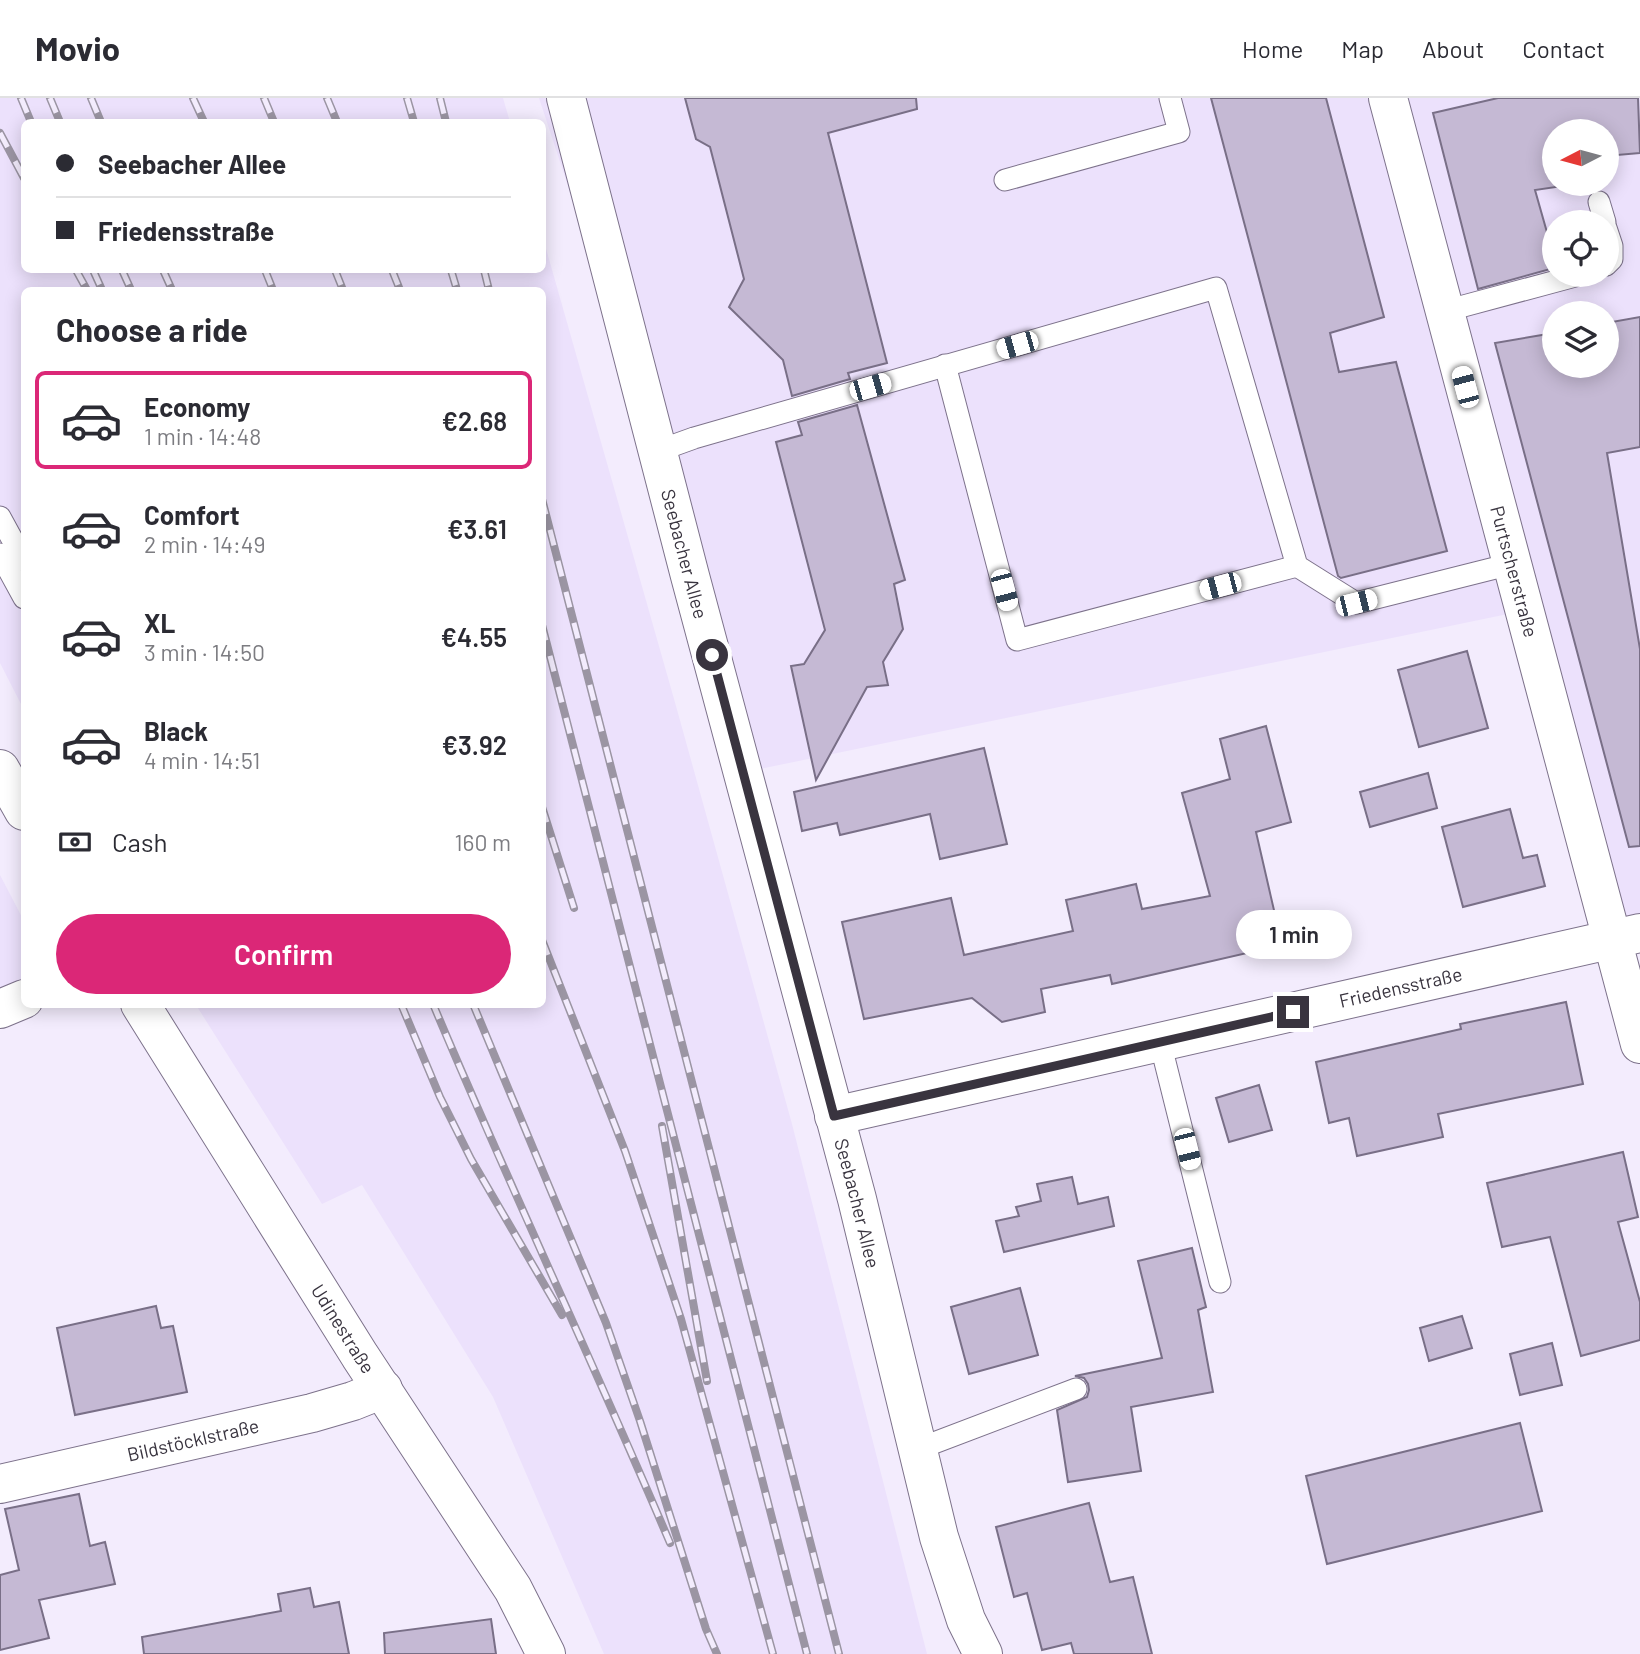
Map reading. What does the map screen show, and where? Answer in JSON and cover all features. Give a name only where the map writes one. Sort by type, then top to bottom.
[{"type":"street","name":"Seebacher Allee","points":[[566,98],[657,451],[877,1276],[939,1537],[966,1620],[984,1654]]},
{"type":"street","name":"Purtscherstraße","points":[[1388,98],[1511,564],[1626,936],[1640,1044]]},
{"type":"street","points":[[0,769],[21,806]]},
{"type":"street","name":"Friedensstraße","points":[[834,1116],[1626,936]]},
{"type":"street","points":[[0,1009],[21,1000]]},
{"type":"street","name":"Udinestraße","points":[[142,1008],[360,1356],[513,1589],[546,1654]]},
{"type":"street","name":"Bildstöcklstraße","points":[[0,1484],[312,1413],[383,1389]]},
{"type":"lane","points":[[1004,180],[1179,132],[1170,98]]},
{"type":"lane","points":[[1445,311],[1542,285]]},
{"type":"lane","points":[[657,451],[694,438],[1216,288],[1297,566],[1356,603],[1511,564]]},
{"type":"lane","points":[[945,365],[1017,640],[1297,566]]},
{"type":"lane","points":[[0,516],[21,555]]},
{"type":"lane","points":[[0,554],[21,592]]},
{"type":"lane","points":[[1160,1042],[1220,1282]]},
{"type":"lane","points":[[918,1449],[1076,1389]]},
{"type":"shaded area","points":[[0,98],[503,98],[509,119],[21,119],[21,273],[546,273],[546,249],[792,1124],[927,1654],[604,1654],[493,1397],[362,1185],[322,1204],[198,1008],[546,1008],[546,287],[21,287],[21,704],[0,663]]},
{"type":"shaded area","points":[[539,98],[1640,98],[1640,913],[1611,920],[1527,610],[760,769]]},
{"type":"shaded area","points":[[0,875],[21,915],[21,993],[0,998]]},
{"type":"building","points":[[685,98],[916,98],[917,109],[828,133],[887,363],[848,373],[850,379],[792,396],[783,360],[729,307],[744,279],[710,147],[696,139]]},
{"type":"building","points":[[1211,98],[1326,98],[1384,317],[1330,333],[1339,372],[1396,362],[1447,551],[1341,578],[1338,576]]},
{"type":"building","points":[[1498,98],[1638,98],[1640,153],[1619,155],[1619,119],[1542,119],[1542,189],[1535,190],[1542,215],[1542,271],[1478,289],[1433,113]]},
{"type":"building","points":[[1640,317],[1640,447],[1607,453],[1640,649],[1640,846],[1629,847],[1495,343],[1542,335],[1542,378],[1619,378],[1619,321]]},
{"type":"building","points":[[857,405],[905,580],[894,584],[903,629],[883,662],[888,685],[867,687],[816,780],[791,666],[804,664],[825,630],[776,442],[802,435],[798,422]]},
{"type":"building","points":[[1467,651],[1488,728],[1419,747],[1398,670]]},
{"type":"building","points":[[1266,726],[1291,822],[1256,832],[1282,945],[1112,984],[1110,975],[1041,989],[1045,1012],[1002,1022],[972,998],[864,1019],[842,922],[951,898],[964,955],[1073,931],[1066,900],[1136,884],[1142,909],[1210,896],[1182,793],[1230,779],[1220,739]]},
{"type":"building","points":[[984,748],[1007,844],[940,859],[930,814],[840,835],[837,823],[802,831],[794,792]]},
{"type":"building","points":[[1428,773],[1437,808],[1370,827],[1360,792]]},
{"type":"building","points":[[1510,809],[1523,858],[1537,855],[1545,886],[1463,907],[1442,827]]},
{"type":"building","points":[[1566,1002],[1583,1084],[1438,1114],[1443,1137],[1357,1156],[1349,1118],[1329,1123],[1316,1062],[1461,1029],[1460,1024]]},
{"type":"building","points":[[1259,1085],[1272,1130],[1229,1142],[1216,1098]]},
{"type":"building","points":[[1623,1152],[1638,1217],[1618,1222],[1640,1302],[1640,1340],[1581,1356],[1550,1237],[1502,1247],[1487,1183]]},
{"type":"building","points":[[1072,1177],[1078,1204],[1108,1197],[1114,1226],[1004,1252],[996,1221],[1019,1216],[1016,1207],[1041,1201],[1037,1184]]},
{"type":"building","points":[[1192,1248],[1206,1307],[1198,1310],[1213,1392],[1131,1407],[1141,1471],[1068,1482],[1057,1410],[1087,1397],[1088,1384],[1084,1378],[1075,1376],[1162,1358],[1138,1261]]},
{"type":"building","points":[[1020,1288],[1038,1355],[969,1374],[951,1307]]},
{"type":"building","points":[[156,1306],[161,1328],[173,1326],[187,1392],[75,1415],[57,1328]]},
{"type":"building","points":[[1462,1316],[1472,1348],[1429,1361],[1420,1328]]},
{"type":"building","points":[[1552,1343],[1562,1385],[1520,1395],[1510,1354]]},
{"type":"building","points":[[1520,1423],[1542,1511],[1327,1564],[1306,1476]]},
{"type":"building","points":[[79,1494],[90,1546],[105,1542],[115,1584],[39,1600],[49,1638],[0,1650],[0,1575],[19,1570],[5,1509]]},
{"type":"building","points":[[1089,1503],[1110,1582],[1133,1577],[1152,1654],[1074,1654],[1071,1643],[1042,1650],[1027,1593],[1014,1597],[996,1527]]},
{"type":"building","points":[[310,1588],[314,1607],[339,1602],[349,1654],[144,1654],[142,1637],[281,1611],[278,1594]]},
{"type":"building","points":[[491,1619],[496,1654],[385,1654],[384,1633]]},
{"type":"railway","points":[[21,98],[30,119]]},
{"type":"railway","points":[[50,98],[59,119]]},
{"type":"railway","points":[[91,98],[100,119]]},
{"type":"railway","points":[[193,98],[203,119]]},
{"type":"railway","points":[[264,98],[273,119]]},
{"type":"railway","points":[[327,98],[336,119]]},
{"type":"railway","points":[[407,98],[413,119]]},
{"type":"railway","points":[[440,98],[445,119]]},
{"type":"railway","points":[[0,133],[21,172]]},
{"type":"railway","points":[[78,273],[85,287]]},
{"type":"railway","points":[[94,273],[101,287]]},
{"type":"railway","points":[[123,273],[130,287]]},
{"type":"railway","points":[[164,273],[171,287]]},
{"type":"railway","points":[[266,273],[272,287]]},
{"type":"railway","points":[[336,273],[342,287]]},
{"type":"railway","points":[[393,273],[399,287]]},
{"type":"railway","points":[[452,273],[456,287]]},
{"type":"railway","points":[[485,273],[488,287]]},
{"type":"railway","points":[[546,515],[839,1654]]},
{"type":"railway","points":[[546,641],[807,1654]]},
{"type":"railway","points":[[546,820],[574,908]]},
{"type":"railway","points":[[546,950],[625,1151],[681,1319],[773,1654]]},
{"type":"railway","points":[[403,1008],[440,1097],[471,1159],[562,1315]]},
{"type":"railway","points":[[435,1008],[670,1543]]},
{"type":"railway","points":[[475,1008],[606,1323],[706,1629],[717,1654]]},
{"type":"railway","points":[[662,1126],[707,1381]]},
{"type":"route","points":[[712,655],[834,1116],[1293,1012]]}]
